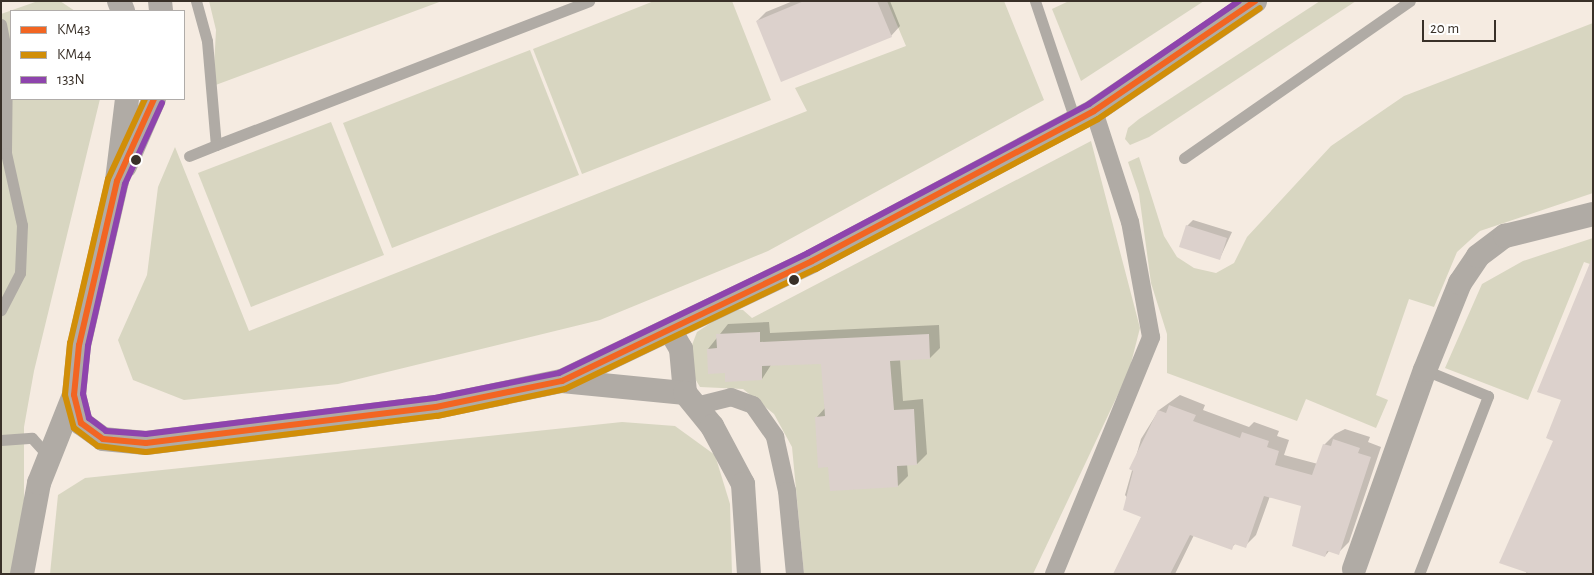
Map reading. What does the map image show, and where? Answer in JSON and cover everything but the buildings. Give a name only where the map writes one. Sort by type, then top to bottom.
[{"type":"street","points":[[74,395],[81,423],[103,439],[146,443],[436,407],[562,381],[812,261],[1085,115],[1255,1]]},
{"type":"street","points":[[22,574],[39,482],[74,395],[79,345],[117,180],[127,100]]},
{"type":"street","points":[[117,180],[154,100]]},
{"type":"street","points":[[1054,574],[1142,368],[1151,337],[1130,222],[1085,115]]},
{"type":"street","points":[[1354,572],[1424,370],[1460,283],[1478,256],[1505,236],[1593,214]]},
{"type":"street","points":[[670,330],[681,349],[690,399],[732,458],[743,484],[749,574]]},
{"type":"street","points":[[562,381],[690,399],[731,397],[753,405],[775,438],[787,491],[795,574]]},
{"type":"lane","points":[[196,1],[207,41],[216,145]]},
{"type":"lane","points":[[189,156],[589,1]]},
{"type":"lane","points":[[1035,1],[1085,115]]},
{"type":"lane","points":[[1184,158],[1410,1]]},
{"type":"lane","points":[[1,24],[7,56],[6,153],[22,225],[20,273],[1,310]]},
{"type":"lane","points":[[1419,574],[1488,396],[1424,370]]},
{"type":"lane","points":[[1,440],[32,438],[49,457]]},
{"type":"shaded area","points":[[38,1],[60,1],[74,10],[12,10]]},
{"type":"shaded area","points":[[209,1],[442,1],[213,86],[216,30]]},
{"type":"shaded area","points":[[654,1],[732,1],[771,100],[582,174],[533,49]]},
{"type":"shaded area","points":[[887,1],[1004,1],[1044,100],[768,251],[600,320],[338,384],[184,400],[133,380],[118,340],[147,275],[158,187],[175,147],[249,331],[807,111],[795,88],[906,46]]},
{"type":"shaded area","points":[[1069,1],[1204,1],[1081,81],[1052,9]]},
{"type":"shaded area","points":[[1320,1],[1356,1],[1149,137],[1130,145],[1125,139],[1128,128],[1139,119]]},
{"type":"shaded area","points":[[10,11],[10,100],[100,100],[34,371],[24,427],[24,501],[11,574],[1,574],[1,14]]},
{"type":"shaded area","points":[[1593,23],[1593,193],[1480,231],[1457,252],[1434,307],[1409,299],[1376,395],[1388,400],[1376,428],[1306,399],[1297,421],[1167,373],[1167,334],[1151,283],[1139,194],[1128,162],[1139,157],[1164,236],[1177,257],[1194,268],[1216,273],[1234,263],[1247,237],[1331,146],[1404,96]]},
{"type":"shaded area","points":[[530,50],[579,175],[392,248],[343,123]]},
{"type":"shaded area","points":[[331,122],[384,255],[251,307],[198,173]]},
{"type":"shaded area","points":[[1091,141],[1140,328],[1129,371],[1033,574],[804,574],[792,447],[774,414],[743,389],[700,387],[691,372],[690,350],[697,332],[732,309],[743,310],[752,318]]},
{"type":"shaded area","points":[[1593,238],[1593,265],[1584,262],[1528,400],[1445,368],[1482,284],[1523,261]]},
{"type":"shaded area","points":[[622,422],[675,426],[715,455],[730,504],[732,574],[50,574],[58,495],[85,478]]},
{"type":"transit line","name":"133N","points":[[162,103],[125,184],[88,346],[83,394],[89,418],[106,431],[146,434],[435,398],[559,373],[808,253],[1089,104],[1239,1]]},
{"type":"transit line","name":"KM43","points":[[154,100],[117,181],[79,345],[74,395],[81,423],[103,439],[146,443],[436,407],[562,381],[812,261],[1094,111],[1255,1]]},
{"type":"transit line","name":"KM44","points":[[145,100],[108,179],[70,343],[65,395],[74,428],[98,446],[146,452],[437,416],[565,389],[816,269],[1098,119],[1260,8]]}]
